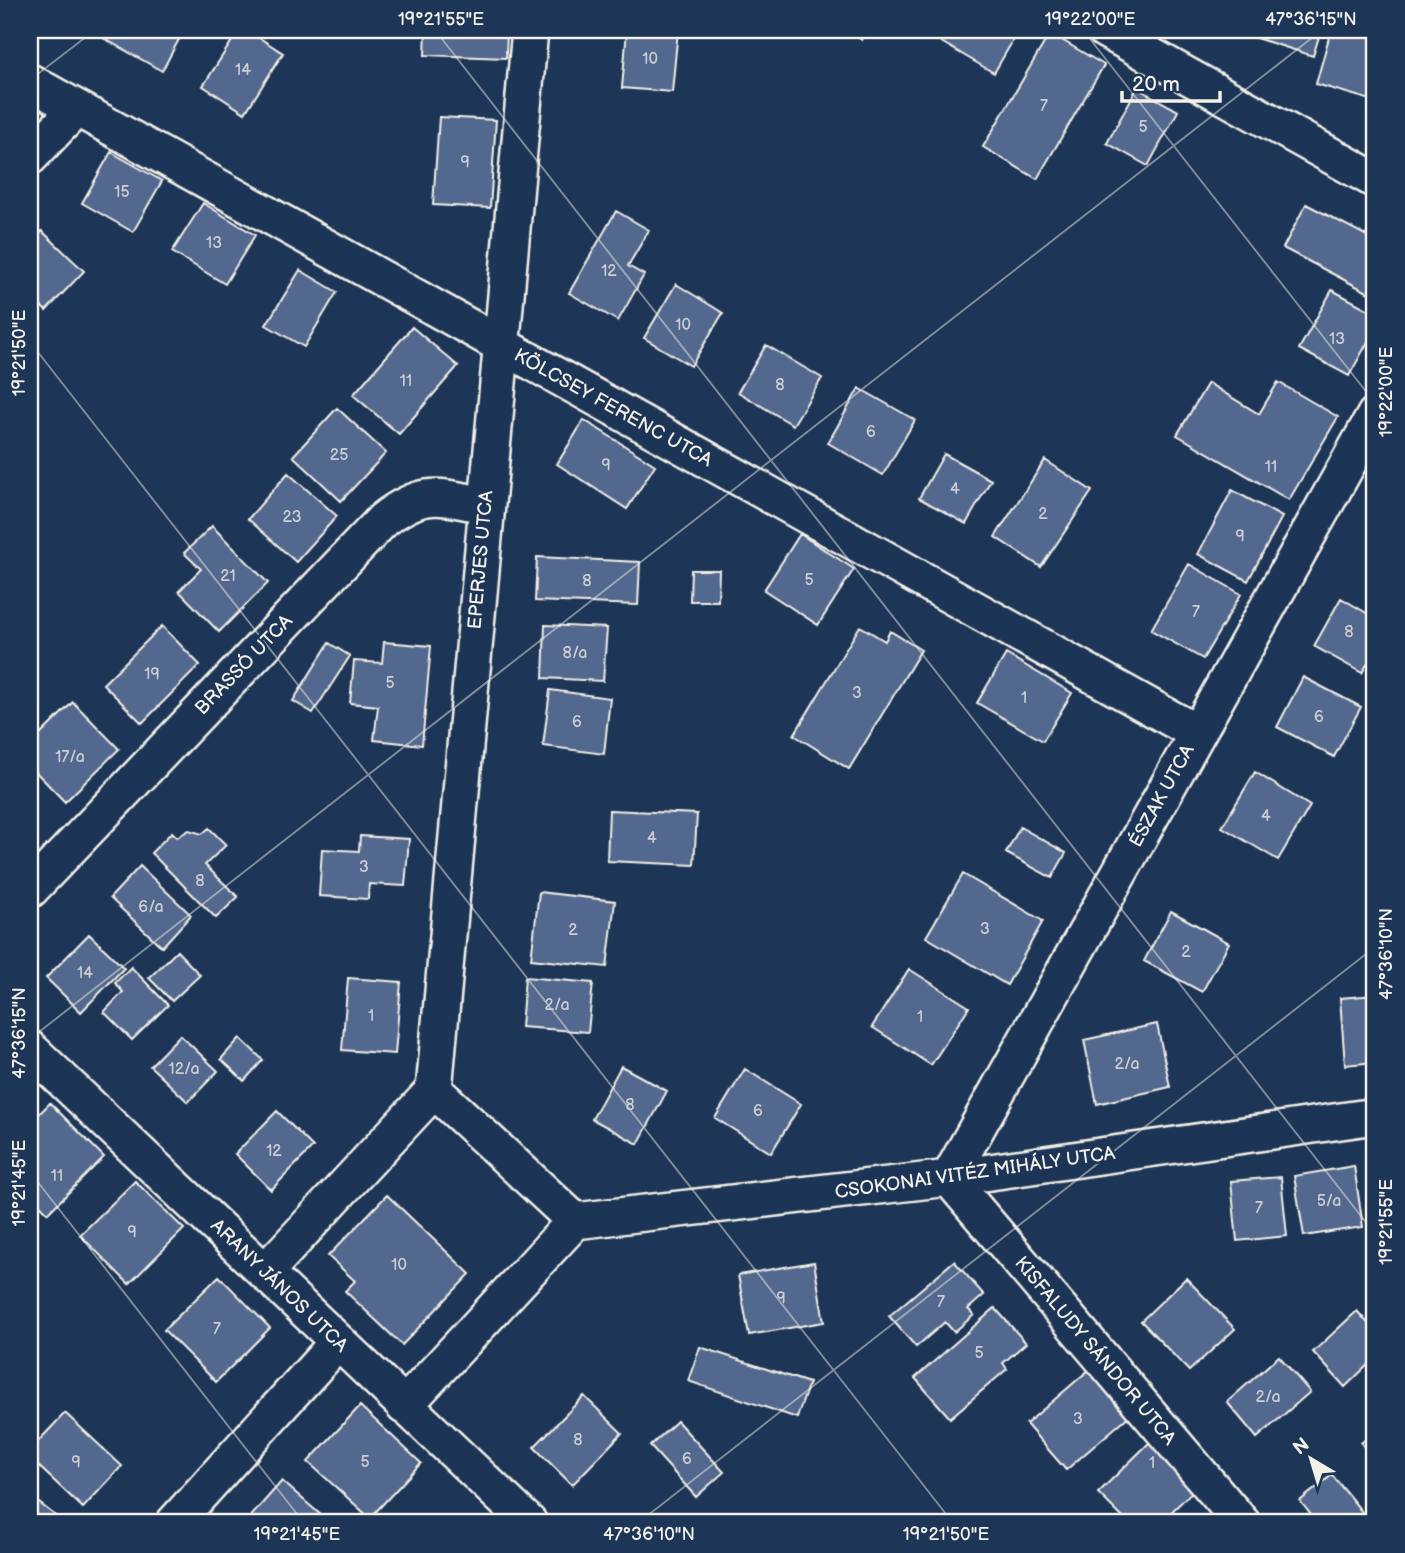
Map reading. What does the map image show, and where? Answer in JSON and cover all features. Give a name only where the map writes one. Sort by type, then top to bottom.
[{"type":"street","name":"EPERJES UTCA","points":[[434,1090],[530,30]]},
{"type":"street","points":[[1105,30],[1375,180]]},
{"type":"street","name":"KÖLCSEY FERENC UTCA","points":[[30,82],[1197,733]]},
{"type":"street","points":[[30,157],[76,108]]},
{"type":"street","name":"ÉSZAK UTCA","points":[[949,1178],[1375,415]]},
{"type":"street","name":"BRASSÓ UTCA","points":[[30,890],[383,520],[405,503],[425,497],[450,498],[485,505]]},
{"type":"street","name":"ARANY JÁNOS UTCA","points":[[30,1049],[528,1523]]},
{"type":"street","points":[[265,1272],[434,1090],[575,1221],[404,1406]]},
{"type":"street","name":"CSOKONAI VITÉZ MIHÁLY UTCA","points":[[575,1221],[949,1178],[1375,1116]]},
{"type":"street","name":"KISFALUDY SÁNDOR UTCA","points":[[949,1178],[1241,1523]]},
{"type":"street","points":[[174,1523],[338,1342]]},
{"type":"building","points":[[99,30],[184,30],[162,71],[96,34]]},
{"type":"building","points":[[239,30],[247,30],[283,53],[245,113],[203,86]]},
{"type":"building","points":[[426,30],[507,30],[506,58],[425,55]]},
{"type":"building","points":[[627,30],[678,30],[672,92],[622,88]]},
{"type":"building","points":[[846,30],[868,30],[862,40]]},
{"type":"building","points":[[935,30],[1019,30],[994,73],[931,36]]},
{"type":"building","points":[[1259,30],[1321,30],[1313,56],[1256,38]]},
{"type":"building","points":[[1331,30],[1375,30],[1374,101],[1316,84]]},
{"type":"building","points":[[1050,33],[1104,65],[1037,179],[983,147]]},
{"type":"building","points":[[1137,88],[1178,111],[1148,166],[1107,143]]},
{"type":"building","points":[[439,117],[496,120],[490,208],[433,205]]},
{"type":"building","points":[[111,152],[162,181],[133,232],[82,203]]},
{"type":"building","points":[[203,203],[255,235],[225,284],[172,252]]},
{"type":"building","points":[[1306,204],[1375,240],[1375,296],[1283,248]]},
{"type":"building","points":[[616,211],[649,230],[628,266],[644,275],[618,321],[569,293]]},
{"type":"building","points":[[42,231],[84,271],[46,311],[30,295],[30,244]]},
{"type":"building","points":[[300,270],[337,292],[304,347],[266,325]]},
{"type":"building","points":[[676,284],[723,313],[691,366],[644,338]]},
{"type":"building","points":[[1332,290],[1375,313],[1375,329],[1349,376],[1299,349]]},
{"type":"building","points":[[30,317],[38,325],[30,333]]},
{"type":"building","points":[[412,327],[458,366],[399,434],[353,395]]},
{"type":"building","points":[[766,345],[822,378],[793,425],[738,392]]},
{"type":"building","points":[[1278,382],[1338,417],[1289,500],[1177,435],[1208,383],[1259,414]]},
{"type":"building","points":[[859,388],[915,420],[883,475],[828,443]]},
{"type":"building","points":[[337,408],[386,453],[341,501],[293,456]]},
{"type":"building","points":[[584,420],[655,465],[627,509],[557,464]]},
{"type":"building","points":[[944,454],[991,480],[966,524],[919,498]]},
{"type":"building","points":[[1045,460],[1092,491],[1041,567],[995,537]]},
{"type":"building","points":[[288,473],[337,516],[296,562],[248,519]]},
{"type":"building","points":[[1232,490],[1282,517],[1248,581],[1198,554]]},
{"type":"building","points":[[212,526],[268,583],[219,632],[179,591],[201,569],[184,553]]},
{"type":"building","points":[[800,534],[854,569],[818,625],[764,590]]},
{"type":"building","points":[[537,557],[640,562],[638,605],[535,601]]},
{"type":"building","points":[[1189,564],[1241,594],[1203,659],[1151,630]]},
{"type":"building","points":[[691,570],[719,570],[718,601],[690,601]]},
{"type":"building","points":[[1341,598],[1375,618],[1375,651],[1362,673],[1314,646]]},
{"type":"building","points":[[545,625],[607,628],[603,681],[543,678]]},
{"type":"building","points":[[162,626],[200,665],[142,723],[103,684]]},
{"type":"building","points":[[860,626],[885,641],[890,631],[921,650],[849,769],[794,735]]},
{"type":"building","points":[[384,642],[431,646],[422,745],[374,740],[378,706],[350,703],[354,661],[382,663]]},
{"type":"building","points":[[329,643],[350,656],[313,713],[293,701]]},
{"type":"building","points":[[1006,654],[1072,693],[1043,741],[977,703]]},
{"type":"building","points":[[1303,677],[1361,707],[1334,757],[1277,727]]},
{"type":"building","points":[[550,690],[610,698],[604,754],[543,746]]},
{"type":"building","points":[[73,702],[119,749],[65,802],[30,766],[30,745]]},
{"type":"building","points":[[1255,772],[1310,806],[1278,860],[1222,827]]},
{"type":"building","points":[[609,810],[697,814],[694,865],[607,861]]},
{"type":"building","points":[[1020,827],[1066,853],[1052,878],[1006,853]]},
{"type":"building","points":[[209,828],[226,845],[205,865],[238,897],[216,918],[151,853],[172,832],[177,837],[189,830],[202,834]]},
{"type":"building","points":[[360,836],[409,839],[405,886],[369,884],[368,899],[319,896],[322,849],[359,851]]},
{"type":"building","points":[[140,866],[191,915],[162,947],[110,898]]},
{"type":"building","points":[[963,874],[1043,921],[1007,985],[926,937]]},
{"type":"building","points":[[539,892],[615,901],[607,967],[531,959]]},
{"type":"building","points":[[1171,911],[1229,943],[1202,992],[1144,961]]},
{"type":"building","points":[[89,934],[124,968],[81,1012],[46,978]]},
{"type":"building","points":[[177,951],[200,975],[172,1001],[149,978]]},
{"type":"building","points":[[131,967],[168,1005],[132,1040],[104,1012],[123,992],[115,983]]},
{"type":"building","points":[[909,969],[969,1007],[931,1065],[872,1027]]},
{"type":"building","points":[[525,977],[593,983],[588,1032],[521,1027]]},
{"type":"building","points":[[348,978],[401,982],[395,1054],[342,1050]]},
{"type":"building","points":[[1375,995],[1375,1062],[1345,1065],[1340,998]]},
{"type":"building","points":[[1157,1024],[1170,1087],[1097,1104],[1084,1040]]},
{"type":"building","points":[[180,1035],[218,1071],[188,1102],[150,1066]]},
{"type":"building","points":[[240,1038],[263,1060],[244,1081],[221,1059]]},
{"type":"building","points":[[621,1066],[667,1091],[638,1144],[592,1119]]},
{"type":"building","points":[[745,1069],[801,1104],[771,1153],[715,1118]]},
{"type":"building","points":[[50,1103],[104,1157],[48,1213],[30,1195],[30,1123]]},
{"type":"building","points":[[277,1111],[313,1147],[271,1190],[235,1154]]},
{"type":"building","points":[[1354,1166],[1363,1227],[1304,1236],[1294,1176]]},
{"type":"building","points":[[1281,1177],[1287,1236],[1237,1241],[1231,1181]]},
{"type":"building","points":[[135,1181],[184,1229],[129,1284],[80,1235]]},
{"type":"building","points":[[387,1195],[470,1274],[402,1345],[345,1291],[355,1281],[328,1256]]},
{"type":"building","points":[[954,1261],[984,1295],[968,1309],[974,1315],[954,1332],[945,1322],[916,1347],[889,1316]]},
{"type":"building","points":[[814,1262],[824,1322],[749,1335],[738,1275]]},
{"type":"building","points":[[219,1276],[270,1328],[216,1382],[164,1330]]},
{"type":"building","points":[[1186,1278],[1235,1329],[1189,1371],[1141,1321]]},
{"type":"building","points":[[995,1308],[1026,1343],[1003,1363],[1007,1369],[950,1418],[915,1378]]},
{"type":"building","points":[[1357,1311],[1375,1331],[1375,1358],[1345,1387],[1313,1352]]},
{"type":"building","points":[[700,1347],[809,1383],[797,1418],[688,1381]]},
{"type":"building","points":[[1279,1356],[1310,1392],[1257,1438],[1227,1402]]},
{"type":"building","points":[[1090,1369],[1130,1415],[1066,1470],[1026,1424]]},
{"type":"building","points":[[584,1396],[622,1433],[572,1485],[534,1447]]},
{"type":"building","points":[[360,1406],[421,1463],[370,1518],[308,1462]]},
{"type":"building","points":[[65,1413],[122,1466],[83,1508],[30,1458],[30,1450]]},
{"type":"building","points":[[677,1421],[724,1472],[696,1497],[650,1446]]},
{"type":"building","points":[[1375,1432],[1375,1461],[1361,1443]]},
{"type":"building","points":[[1152,1440],[1198,1486],[1160,1523],[1128,1523],[1098,1493]]},
{"type":"building","points":[[1332,1475],[1371,1523],[1310,1523],[1315,1520],[1300,1501]]},
{"type":"building","points":[[282,1481],[330,1523],[245,1523]]},
{"type":"building","points":[[30,1496],[65,1523],[30,1523]]}]
